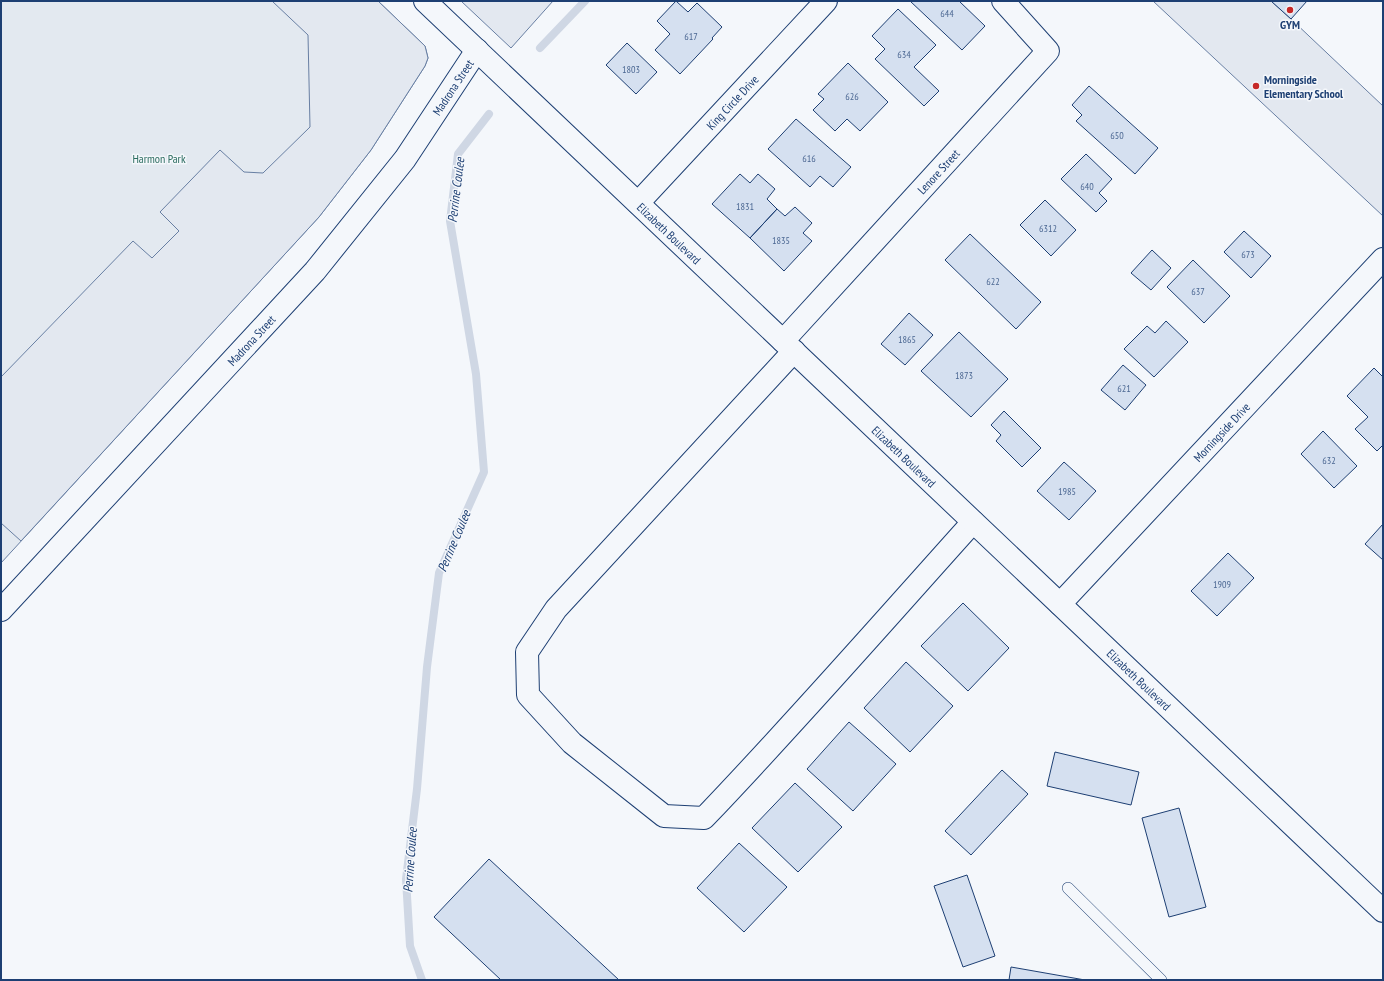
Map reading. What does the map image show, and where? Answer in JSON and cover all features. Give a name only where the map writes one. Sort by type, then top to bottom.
[{"type":"street","name":"Elizabeth Boulevard","points":[[425,1],[1383,911]]},
{"type":"street","name":"King Circle Drive","points":[[638,203],[826,1]]},
{"type":"street","name":"Lenore Street","points":[[788,346],[1048,51],[1003,1]]},
{"type":"street","name":"Madrona Street","points":[[1,610],[315,271],[405,159],[477,50]]},
{"type":"street","name":"Morningside Drive","points":[[1060,604],[1383,258]]},
{"type":"street","points":[[788,346],[556,609],[527,652],[528,695],[572,743],[664,816],[704,818],[750,770],[973,522]]},
{"type":"lane","points":[[1068,888],[1161,980]]},
{"type":"green space","name":"Harmon Park","points":[[1,1],[378,1],[425,46],[428,58],[425,66],[371,150],[319,217],[1,563]]},
{"type":"shaded area","points":[[272,1],[378,1],[425,46],[428,58],[425,66],[371,150],[319,217],[21,541],[1,523],[1,377],[133,241],[152,258],[179,231],[160,212],[220,150],[244,172],[263,173],[310,127],[308,35]]},
{"type":"shaded area","points":[[461,1],[553,1],[511,48]]},
{"type":"shaded area","points":[[1153,1],[1271,1],[1291,19],[1383,106],[1383,216]]},
{"type":"building","points":[[676,1],[688,12],[697,3],[722,27],[712,38],[713,39],[680,74],[655,50],[670,34],[657,21]]},
{"type":"building","points":[[910,1],[959,1],[985,26],[962,50]]},
{"type":"building","name":"GYM","points":[[1271,1],[1307,1],[1291,19]]},
{"type":"building","points":[[898,9],[936,45],[914,67],[939,91],[924,106],[875,59],[885,49],[872,36]]},
{"type":"building","points":[[627,43],[657,72],[636,94],[606,65]]},
{"type":"building","points":[[848,63],[888,102],[860,131],[847,119],[835,131],[813,110],[824,99],[818,94]]},
{"type":"building","points":[[1089,86],[1158,148],[1135,174],[1076,121],[1082,115],[1072,105]]},
{"type":"building","points":[[796,119],[851,167],[833,187],[820,176],[810,187],[768,149]]},
{"type":"building","points":[[1086,154],[1112,179],[1099,193],[1107,201],[1096,212],[1061,179]]},
{"type":"building","points":[[740,174],[750,183],[758,174],[775,189],[767,199],[777,209],[750,238],[712,204]]},
{"type":"building","points":[[1045,200],[1076,230],[1051,256],[1020,225]]},
{"type":"building","points":[[795,207],[812,223],[803,233],[812,241],[784,271],[750,238],[777,209],[785,216]]},
{"type":"building","points":[[1244,231],[1271,256],[1251,278],[1224,252]]},
{"type":"building","points":[[970,234],[1041,302],[1016,329],[945,260]]},
{"type":"building","points":[[1152,250],[1171,268],[1151,290],[1131,273]]},
{"type":"building","points":[[1193,260],[1230,296],[1204,323],[1167,287]]},
{"type":"building","points":[[909,313],[933,335],[905,365],[881,344]]},
{"type":"building","points":[[1166,321],[1188,342],[1154,377],[1124,349],[1147,326],[1155,333]]},
{"type":"building","points":[[959,332],[1008,379],[971,417],[921,371]]},
{"type":"building","points":[[1123,365],[1146,385],[1125,410],[1101,390]]},
{"type":"building","points":[[1374,368],[1383,377],[1383,445],[1377,451],[1355,429],[1368,417],[1347,396]]},
{"type":"building","points":[[1004,411],[1041,448],[1022,467],[996,441],[1001,435],[991,425]]},
{"type":"building","points":[[1323,431],[1357,466],[1334,488],[1301,454]]},
{"type":"building","points":[[1064,462],[1096,491],[1069,520],[1037,491]]},
{"type":"building","points":[[1383,524],[1383,560],[1365,544]]},
{"type":"building","points":[[1228,553],[1254,578],[1217,616],[1191,591]]},
{"type":"building","points":[[963,603],[1009,648],[968,691],[921,646]]},
{"type":"building","points":[[906,662],[953,706],[910,752],[864,708]]},
{"type":"building","points":[[849,722],[896,764],[853,811],[807,769]]},
{"type":"building","points":[[1055,752],[1139,772],[1131,805],[1047,786]]},
{"type":"building","points":[[1002,770],[1028,794],[971,855],[945,831]]},
{"type":"building","points":[[795,783],[842,827],[798,872],[752,828]]},
{"type":"building","points":[[1179,808],[1206,907],[1169,917],[1142,818]]},
{"type":"building","points":[[739,843],[787,887],[744,932],[697,888]]},
{"type":"building","points":[[489,859],[619,980],[501,980],[434,917]]},
{"type":"building","points":[[967,875],[995,956],[963,967],[934,886]]},
{"type":"building","points":[[1011,967],[1085,980],[1009,980]]},
{"type":"waterway","name":"Perrine Coulee","points":[[540,48],[585,1]]},
{"type":"waterway","name":"Perrine Coulee","points":[[422,980],[410,946],[406,879],[417,789],[427,667],[439,573],[484,472],[476,374],[450,221],[458,154],[489,114]]},
{"type":"place","name":"GYM","points":[[1290,10]]},
{"type":"place","name":"Morningside Elementary School","points":[[1256,86]]}]
